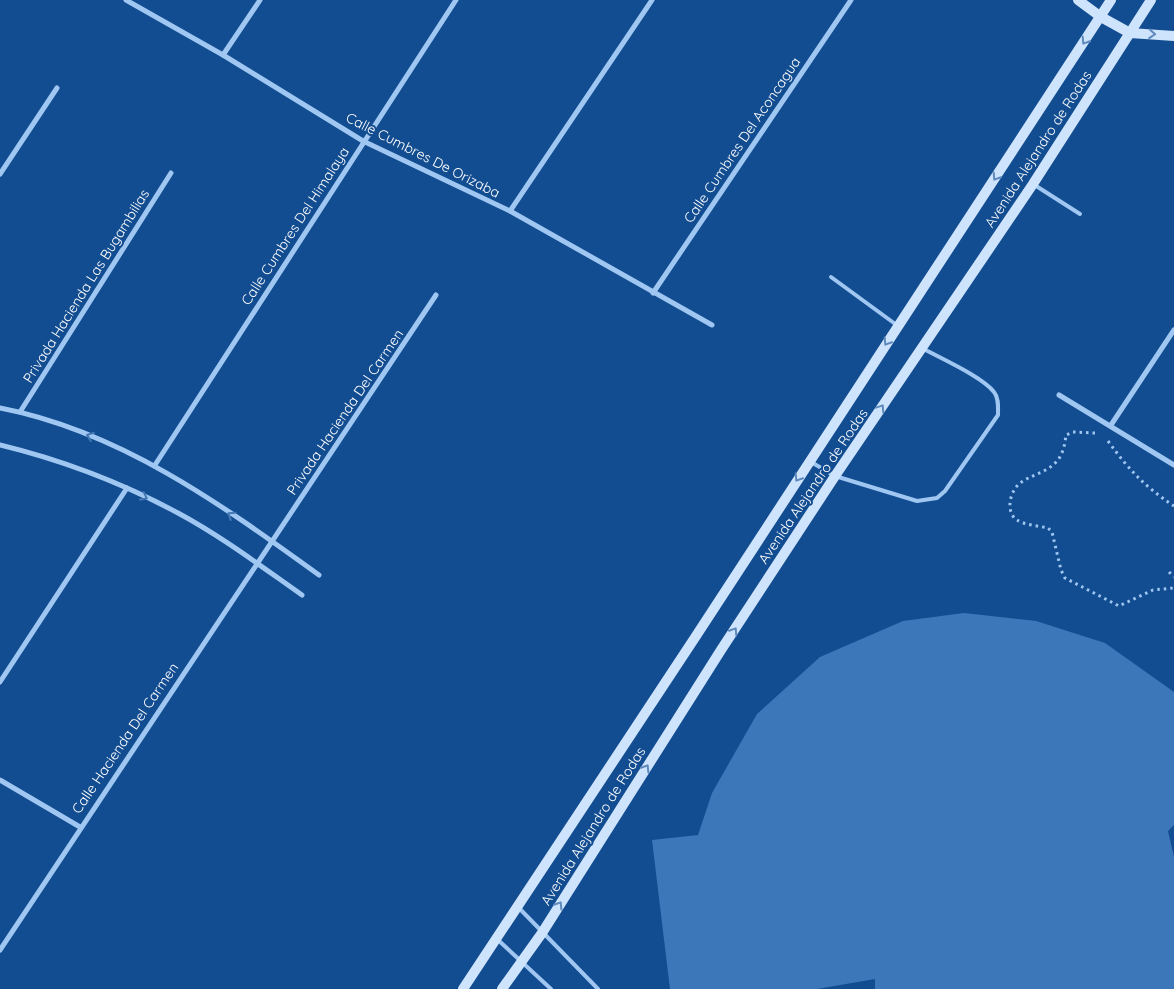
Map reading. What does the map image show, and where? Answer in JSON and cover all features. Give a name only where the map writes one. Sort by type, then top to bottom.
[{"type":"street","name":"Calle Cumbres De Orizaba","points":[[126,0],[223,55],[363,141],[510,211],[712,325]]},
{"type":"street","points":[[223,55],[260,0]]},
{"type":"street","name":"Calle Cumbres Del Himalaya","points":[[155,465],[456,0]]},
{"type":"street","points":[[510,211],[652,0]]},
{"type":"street","name":"Calle Cumbres Del Aconcagua","points":[[653,293],[851,0]]},
{"type":"street","points":[[1078,0],[1101,17],[1130,33],[1174,36]]},
{"type":"street","name":"Avenida Alejandro de Rodas","points":[[463,989],[1111,0]]},
{"type":"street","name":"Avenida Alejandro de Rodas","points":[[502,989],[542,932],[835,476],[1033,184],[1151,0]]},
{"type":"street","points":[[0,174],[57,88]]},
{"type":"street","name":"Privada Hacienda Las Bugambilias","points":[[20,412],[170,173]]},
{"type":"street","name":"Privada Hacienda Del Carmen","points":[[272,541],[436,295]]},
{"type":"street","points":[[1111,425],[1174,330]]},
{"type":"street","points":[[1059,395],[1174,465]]},
{"type":"street","points":[[0,408],[20,412],[90,436],[155,465],[272,541],[318,575]]},
{"type":"street","points":[[0,445],[48,456],[127,488],[179,513],[302,595]]},
{"type":"street","points":[[0,682],[127,488]]},
{"type":"street","name":"Calle Hacienda Del Carmen","points":[[0,950],[272,541]]},
{"type":"street","points":[[0,780],[80,827]]},
{"type":"lane","points":[[1033,184],[1080,214]]},
{"type":"lane","points":[[831,277],[898,326]]},
{"type":"lane","points":[[809,460],[835,476],[917,500],[937,498],[945,491],[998,415],[995,392],[984,382],[922,348]]},
{"type":"lane","points":[[518,907],[598,989]]},
{"type":"lane","points":[[497,939],[551,989]]},
{"type":"path","points":[[1097,434],[1073,432],[1066,435],[1060,459],[1045,472],[1018,484],[1013,491],[1010,501],[1011,513],[1018,520],[1048,528],[1052,532],[1061,570],[1065,578],[1114,604],[1125,605],[1153,590],[1174,588]]},
{"type":"path","points":[[1104,435],[1124,463],[1148,489],[1174,506]]},
{"type":"path","points":[[1169,572],[1174,577]]},
{"type":"building","points":[[964,613],[1036,621],[1105,643],[1174,692],[1174,825],[1168,831],[1174,857],[1174,989],[875,989],[875,979],[817,989],[670,989],[652,840],[698,835],[712,793],[757,714],[820,657],[903,621]]}]
